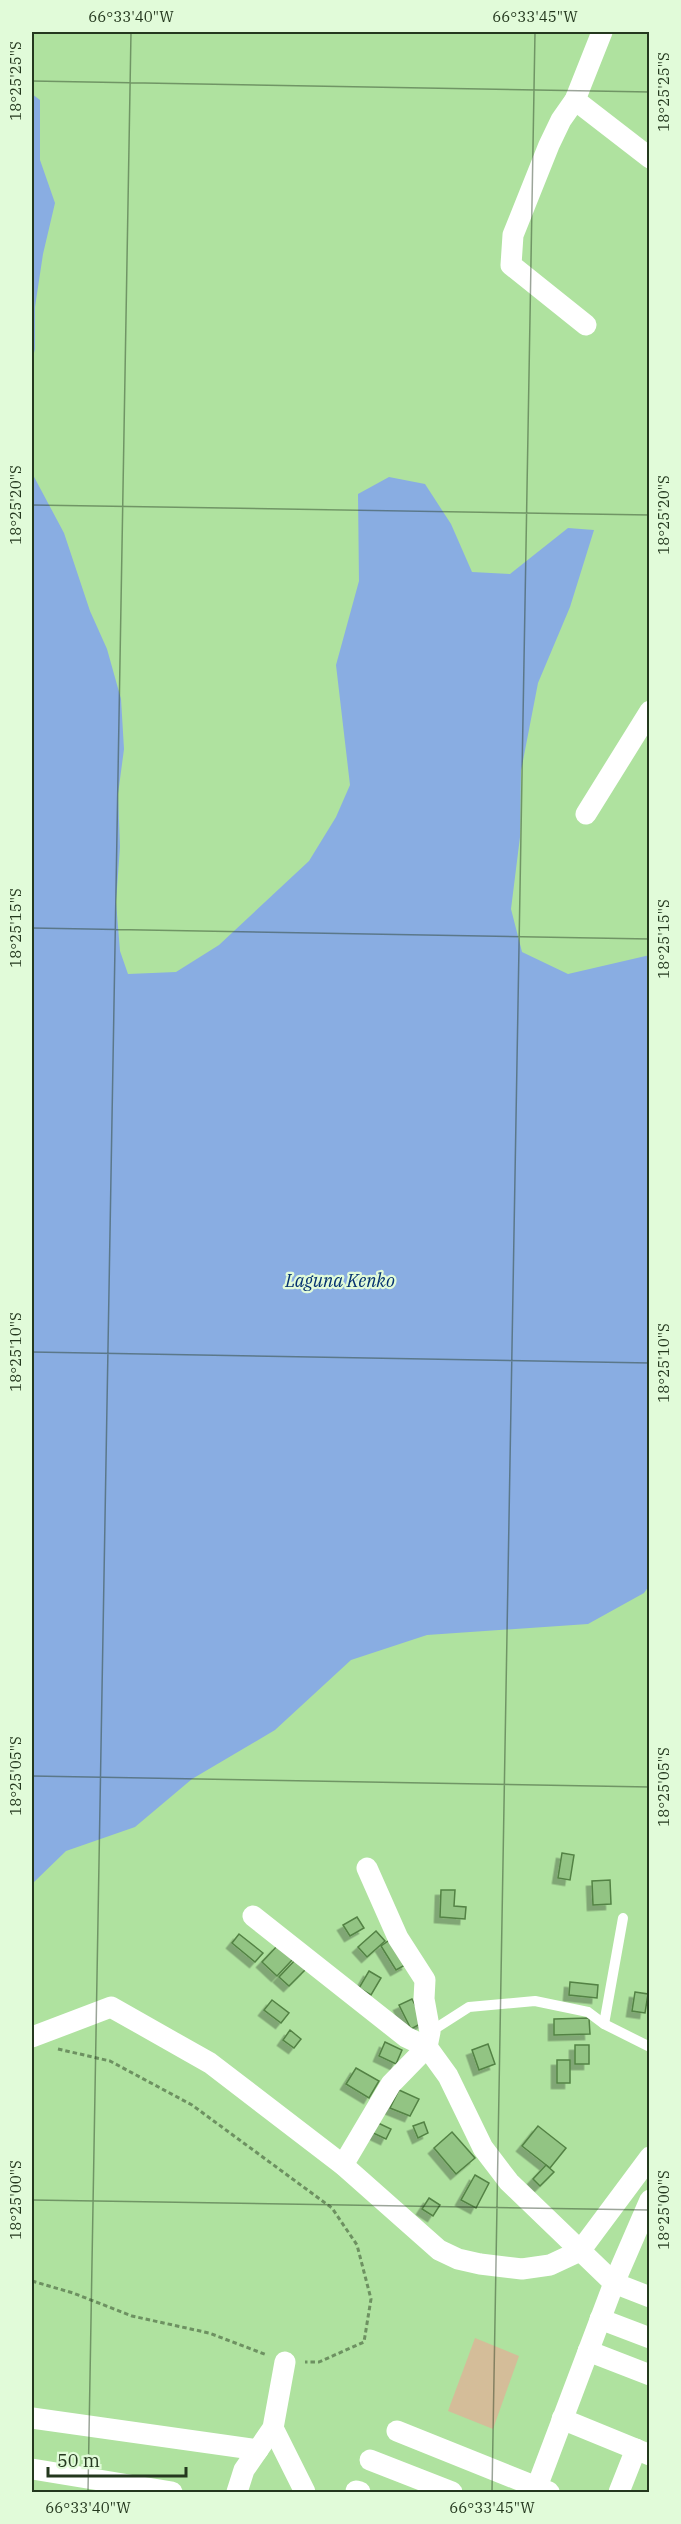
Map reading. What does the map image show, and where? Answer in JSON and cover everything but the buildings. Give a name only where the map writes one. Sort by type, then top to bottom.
[{"type":"street","points":[[586,325],[511,265],[513,235],[561,120],[574,100],[603,32]]},
{"type":"street","points":[[574,100],[650,158]]},
{"type":"street","points":[[586,814],[650,711]]},
{"type":"street","points":[[367,1868],[398,1938],[425,1980],[424,1999],[428,2039],[483,2148],[496,2167],[614,2283],[650,2297]]},
{"type":"street","points":[[252,1916],[406,2037],[428,2039]]},
{"type":"street","points":[[32,2037],[111,2007],[210,2062],[342,2165],[439,2250],[458,2259],[522,2269],[550,2265],[580,2251],[650,2157]]},
{"type":"street","points":[[342,2165],[391,2084],[428,2039]]},
{"type":"street","points":[[397,2431],[540,2491],[562,2419],[614,2283],[650,2200]]},
{"type":"street","points":[[600,2319],[650,2338]]},
{"type":"street","points":[[588,2351],[650,2375]]},
{"type":"street","points":[[237,2493],[244,2470],[273,2428],[285,2362]]},
{"type":"street","points":[[32,2418],[258,2450]]},
{"type":"street","points":[[562,2419],[643,2452],[620,2493]]},
{"type":"street","points":[[273,2428],[305,2493]]},
{"type":"street","points":[[370,2460],[452,2493]]},
{"type":"street","points":[[32,2469],[172,2493]]},
{"type":"lane","points":[[604,2024],[624,1918]]},
{"type":"lane","points":[[428,2039],[469,2007],[535,2001],[588,2012],[604,2024],[650,2048]]},
{"type":"path","points":[[32,2280],[132,2316],[209,2332],[285,2362],[319,2362],[364,2342],[371,2299],[357,2245],[332,2208],[192,2105],[110,2061],[53,2048]]},
{"type":"shaded area","points":[[475,2338],[519,2356],[493,2429],[448,2411]]},
{"type":"water","points":[[32,94],[40,100],[40,160],[55,203],[43,254],[35,307],[35,349],[32,361]]},
{"type":"water","name":"Laguna Kenko","points":[[32,473],[64,533],[90,611],[107,649],[121,699],[124,749],[118,794],[120,847],[116,902],[120,951],[128,974],[176,972],[219,945],[309,861],[336,817],[350,785],[336,665],[359,581],[358,494],[389,477],[425,484],[451,524],[472,572],[510,574],[568,528],[594,530],[570,607],[538,683],[521,771],[520,837],[511,909],[522,952],[568,974],[650,955],[649,1586],[644,1593],[588,1624],[427,1635],[351,1660],[275,1730],[192,1779],[135,1827],[66,1851],[32,1884]]}]
